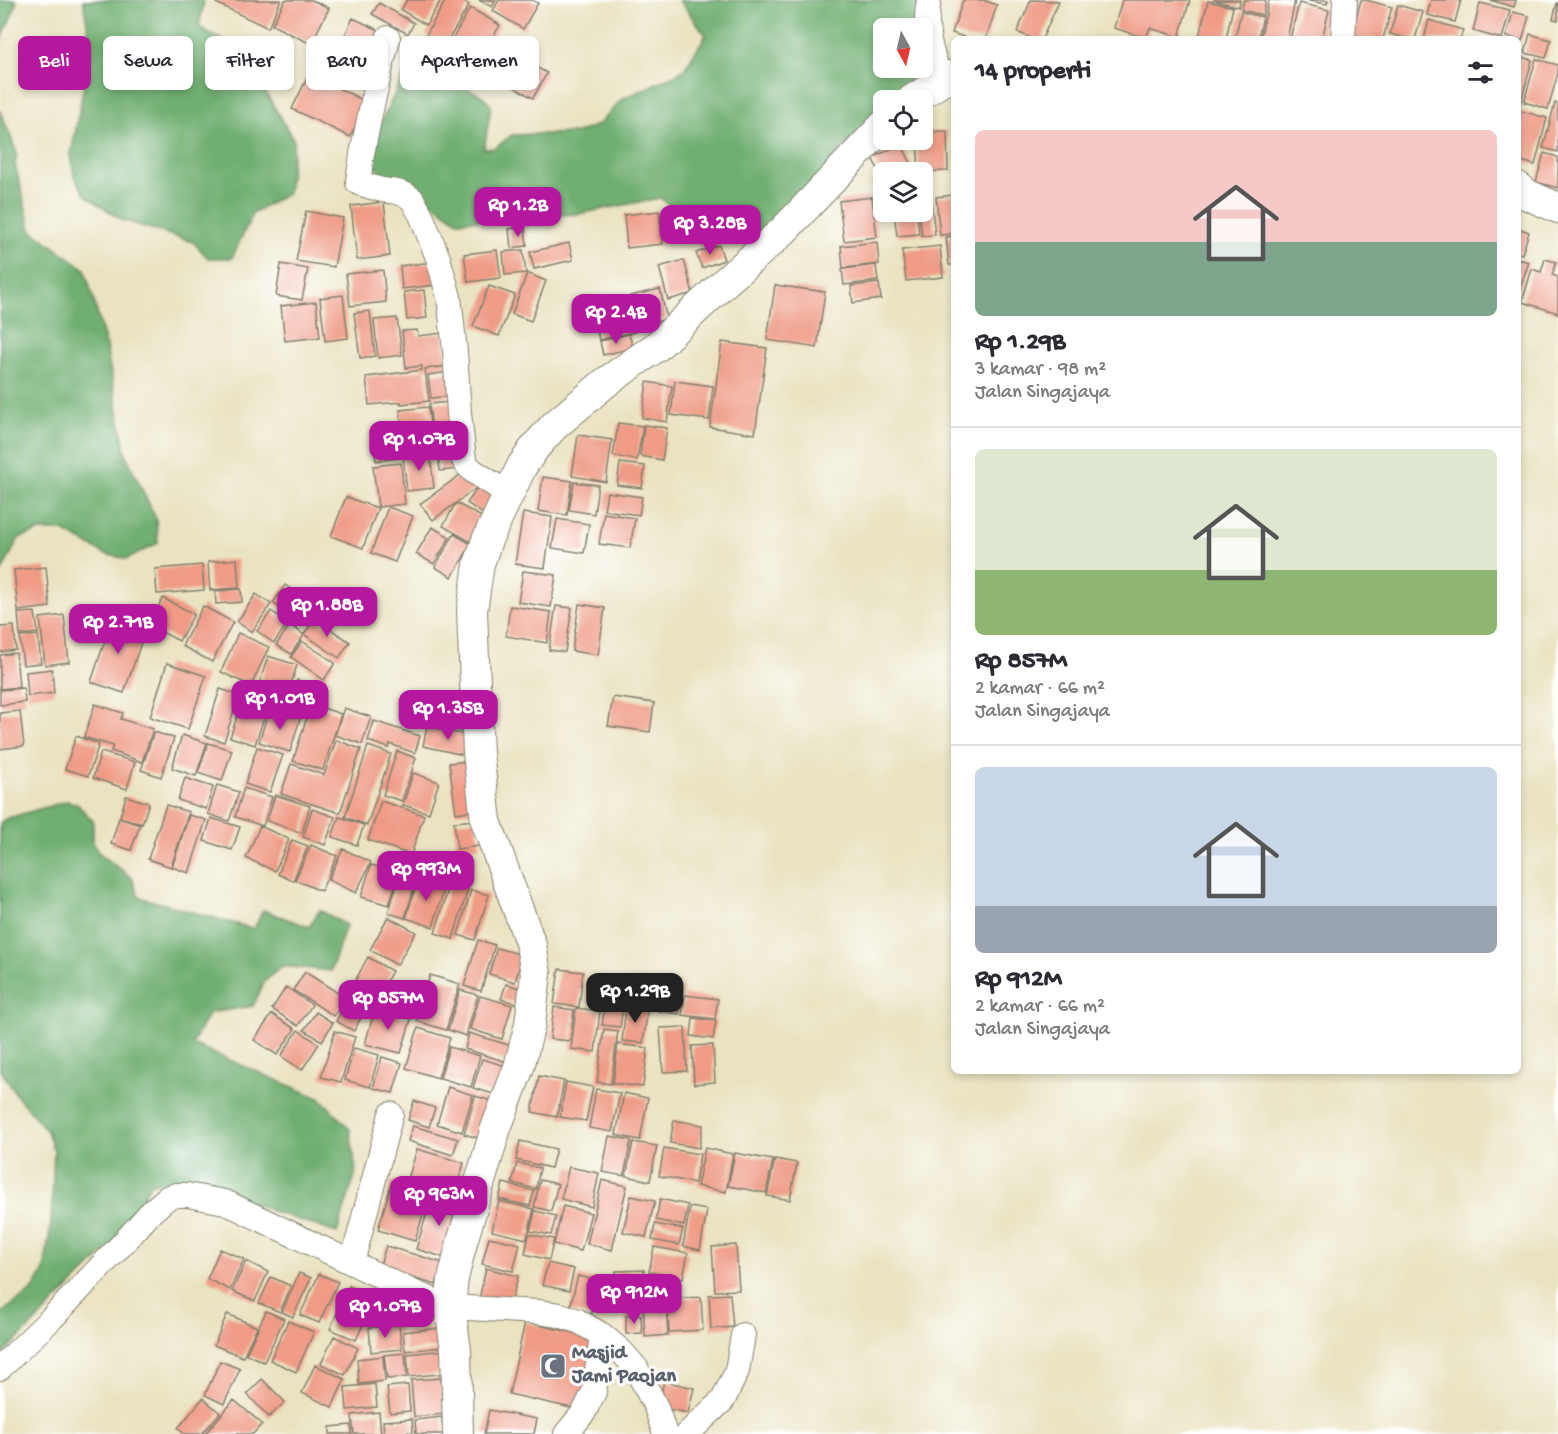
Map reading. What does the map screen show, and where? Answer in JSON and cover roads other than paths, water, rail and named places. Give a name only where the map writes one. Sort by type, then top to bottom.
[{"type":"street","points":[[928,90],[948,78],[930,51],[927,12],[929,0]]},
{"type":"street","points":[[1343,36],[1345,0]]},
{"type":"street","points":[[376,90],[358,182],[375,189],[406,195],[412,199],[421,215],[438,258],[449,297],[465,460],[473,471],[510,495]]},
{"type":"street","points":[[458,1434],[456,1350],[450,1307],[453,1279],[496,1128],[519,1068],[530,1024],[536,974],[531,945],[486,821],[478,753],[472,611],[479,564],[522,466],[554,426],[605,383],[656,346],[783,231],[873,137]]},
{"type":"street","points":[[1521,190],[1527,195],[1558,208]]},
{"type":"street","points":[[352,1263],[391,1114]]},
{"type":"street","points":[[0,1368],[52,1318],[151,1212],[167,1198],[187,1195],[225,1202],[413,1292],[450,1307],[538,1312],[560,1315],[578,1321],[602,1335],[636,1368],[656,1407],[665,1434]]},
{"type":"street","points":[[566,1434],[584,1412],[594,1392],[602,1335]]},
{"type":"street","points":[[687,1434],[723,1400],[737,1371],[743,1335]]},
{"type":"place","name":"Masjid Jami Paojan","points":[[553,1366]]}]
